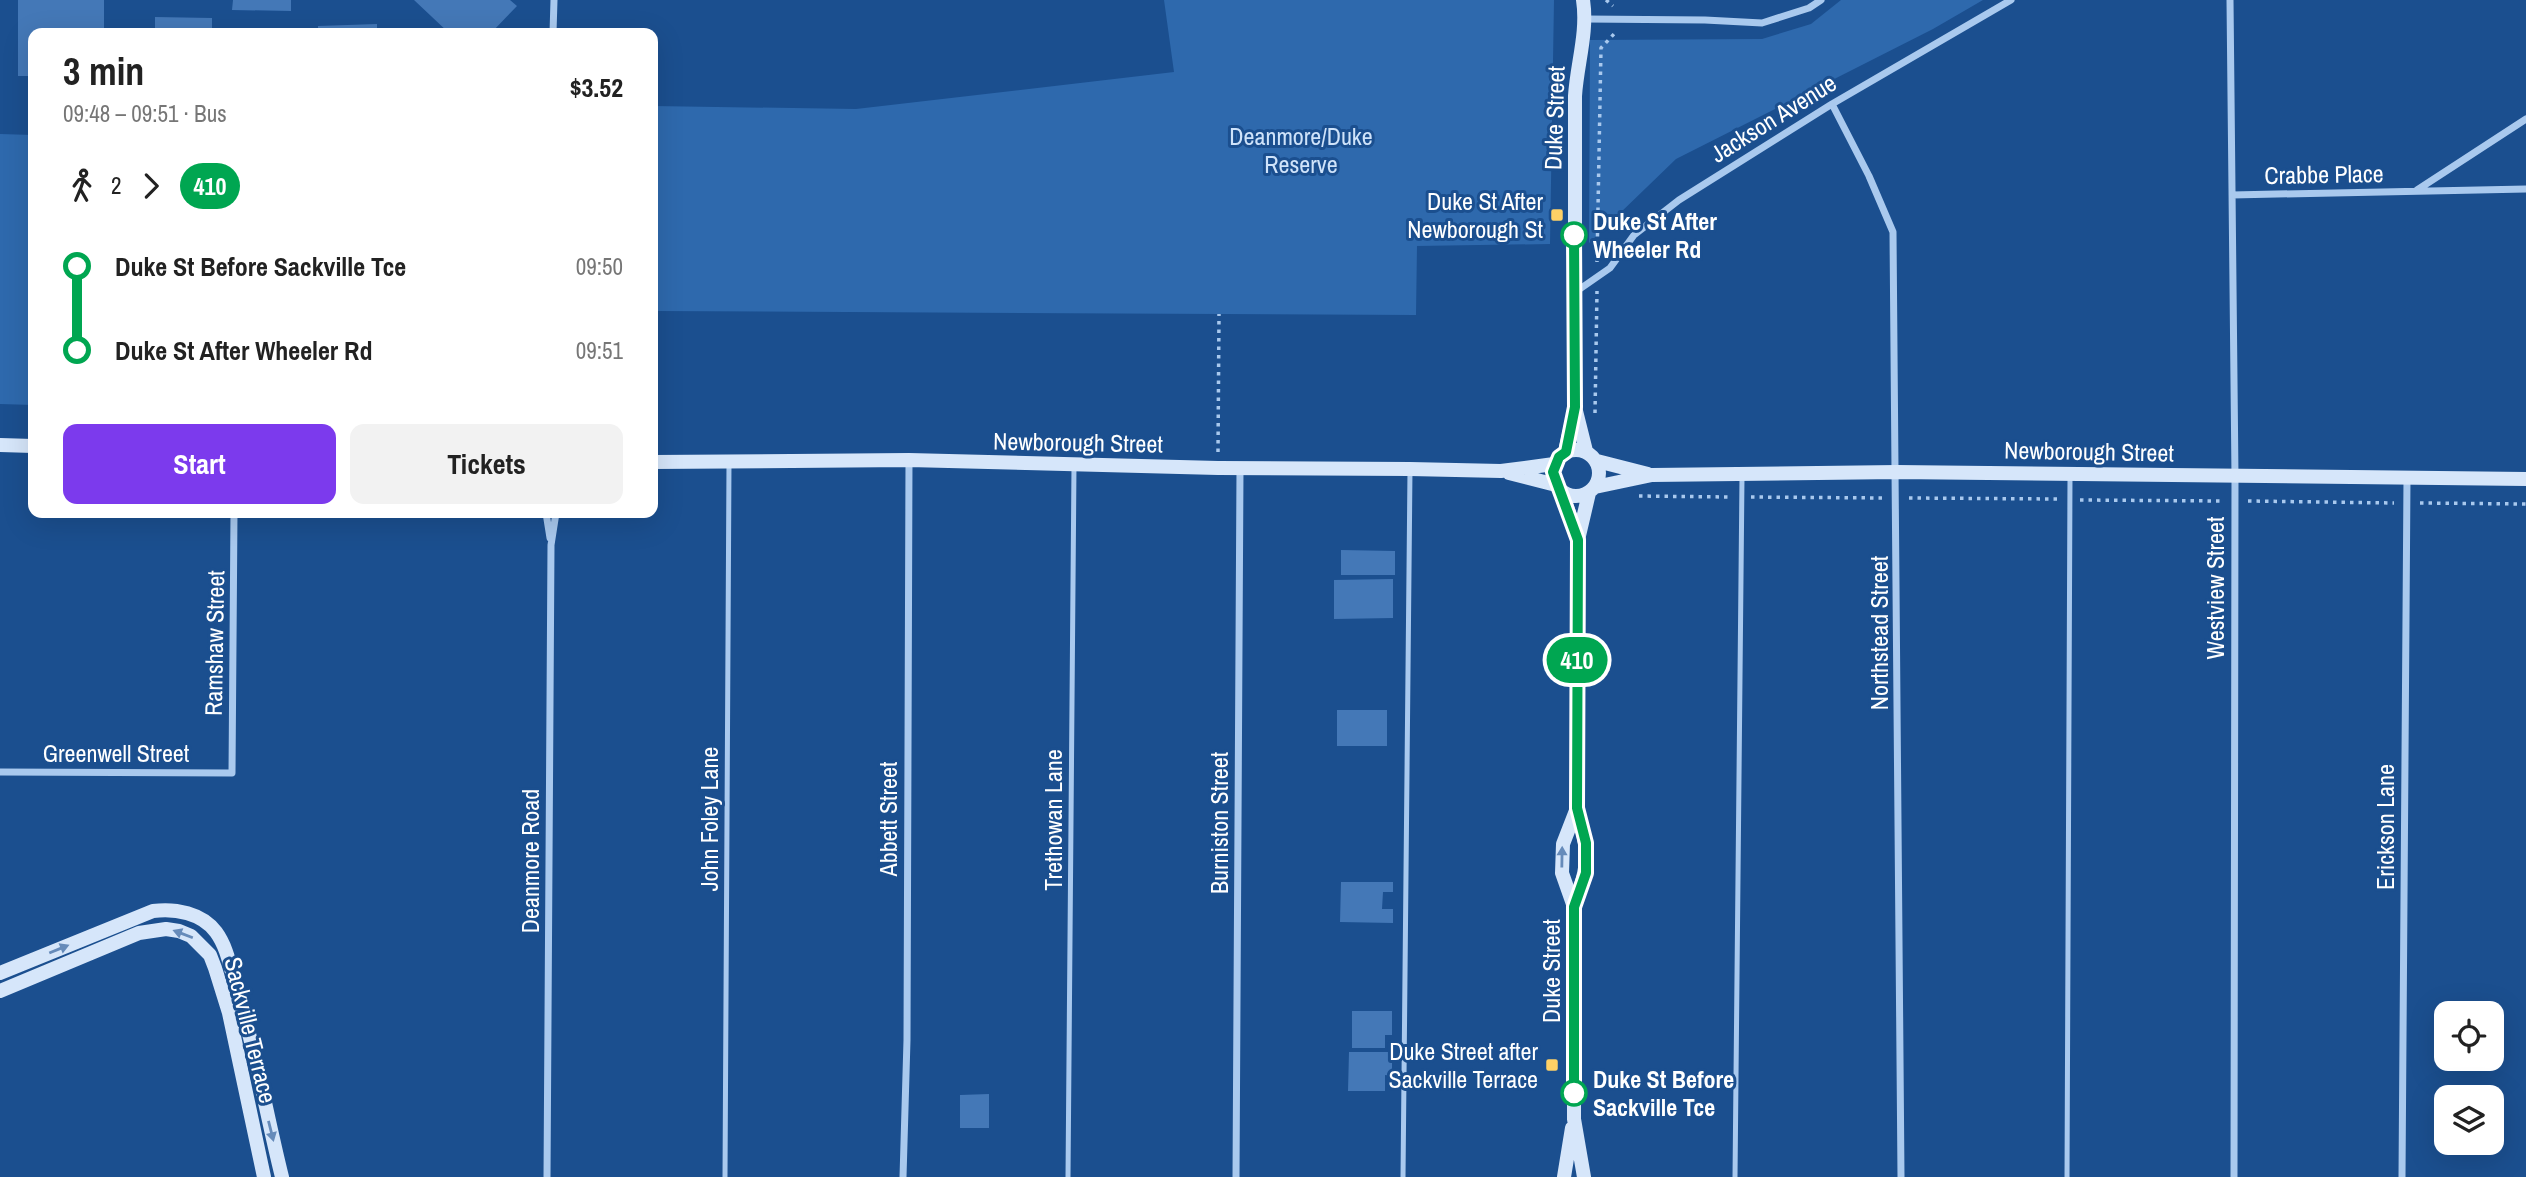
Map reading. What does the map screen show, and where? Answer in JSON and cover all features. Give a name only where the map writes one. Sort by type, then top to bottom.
[{"type":"main road","name":"Duke Street","points":[[1566,452],[1575,407],[1575,96],[1586,19],[1583,0]]},
{"type":"main road","name":"Duke Street","points":[[1564,1177],[1574,1119],[1574,907],[1586,873],[1586,843],[1577,808],[1578,540],[1600,472],[1591,456],[1575,407]]},
{"type":"main road","points":[[0,444],[28,446]]},
{"type":"main road","points":[[1555,464],[1566,452],[1576,449],[1591,456]]},
{"type":"main road","name":"Newborough Street","points":[[1591,456],[1652,475]]},
{"type":"main road","name":"Newborough Street","points":[[658,461],[909,460],[1240,469],[1501,471],[1555,464]]},
{"type":"main road","name":"Duke Street","points":[[1555,464],[1553,477],[1578,540]]},
{"type":"main road","name":"Newborough Street","points":[[1501,471],[1559,489]]},
{"type":"main road","name":"Newborough Street","points":[[1592,490],[1652,475],[1897,472],[2526,479]]},
{"type":"main road","points":[[1559,489],[1576,496],[1592,490]]},
{"type":"main road","name":"Duke Street","points":[[1574,907],[1562,873],[1563,844],[1577,808]]},
{"type":"main road","points":[[0,973],[153,911],[173,910],[202,920],[217,933],[242,1003],[282,1177]]},
{"type":"main road","name":"Sackville Terrace","points":[[0,991],[139,933],[166,929],[191,936],[210,955],[229,1013],[264,1177]]},
{"type":"main road","name":"Duke Street","points":[[1574,1119],[1584,1177]]},
{"type":"street","points":[[553,28],[554,0]]},
{"type":"street","points":[[1586,19],[1762,23],[1809,8],[1821,0]]},
{"type":"street","name":"Jackson Avenue","points":[[1574,294],[1610,268],[1634,235],[1679,200],[1832,104],[2011,0]]},
{"type":"street","name":"Westview Street","points":[[2230,0],[2235,476],[2234,1177]]},
{"type":"street","name":"Northstead Street","points":[[1832,104],[1894,232],[1901,1177]]},
{"type":"street","name":"Crabbe Place","points":[[2417,191],[2526,119]]},
{"type":"street","name":"Crabbe Place","points":[[2232,195],[2526,189]]},
{"type":"street","name":"Abbett Street","points":[[904,1177],[909,460]]},
{"type":"street","name":"Burniston Street","points":[[1236,1177],[1240,469]]},
{"type":"street","name":"Erickson Lane","points":[[2402,1177],[2407,477]]},
{"type":"street","name":"Ramshaw Street","points":[[232,773],[234,518]]},
{"type":"street","name":"Deanmore Road","points":[[547,518],[551,545]]},
{"type":"street","name":"Deanmore Road","points":[[548,1177],[551,545],[555,518]]},
{"type":"street","name":"Greenwell Street","points":[[0,772],[232,773]]},
{"type":"lane","name":"John Foley Lane","points":[[724,1177],[729,460]]},
{"type":"lane","name":"Trethowan Lane","points":[[1068,1177],[1074,464]]},
{"type":"lane","points":[[1403,1177],[1410,469]]},
{"type":"lane","points":[[2067,1177],[2070,474]]},
{"type":"lane","points":[[1735,1177],[1742,475]]},
{"type":"path","points":[[1218,468],[1219,314]]},
{"type":"green space","name":"Deanmore/Duke Reserve","points":[[1164,0],[1554,0],[1550,244],[1417,246],[1416,315],[658,311],[658,106],[856,109],[1174,72]]},
{"type":"green space","points":[[1841,0],[1983,0],[1933,29],[1676,159],[1589,243],[1590,40],[1762,39],[1811,24]]},
{"type":"green space","points":[[0,134],[28,135],[28,405],[0,404]]},
{"type":"building","points":[[18,0],[104,0],[104,28],[28,28],[28,76],[18,76]]},
{"type":"building","points":[[233,0],[291,0],[291,11],[232,10]]},
{"type":"building","points":[[414,0],[510,0],[517,6],[496,28],[444,28]]},
{"type":"building","points":[[155,17],[212,18],[212,28],[155,28]]},
{"type":"building","points":[[377,24],[377,28],[318,28]]},
{"type":"building","points":[[1341,550],[1395,551],[1395,575],[1341,575]]},
{"type":"building","points":[[1393,579],[1393,618],[1334,619],[1334,580]]},
{"type":"building","points":[[1337,710],[1387,710],[1387,746],[1337,746]]},
{"type":"building","points":[[1341,882],[1393,882],[1393,892],[1383,892],[1382,909],[1393,909],[1393,923],[1340,922]]},
{"type":"building","points":[[1352,1011],[1392,1011],[1392,1035],[1385,1035],[1385,1048],[1352,1048]]},
{"type":"building","points":[[1349,1052],[1392,1052],[1392,1076],[1385,1075],[1385,1091],[1348,1091]]},
{"type":"building","points":[[989,1094],[989,1128],[960,1128],[960,1095]]},
{"type":"bus line","name":"410","points":[[1574,235],[1575,407],[1566,452],[1555,464],[1553,477],[1562,492],[1578,540],[1577,808],[1586,843],[1586,873],[1574,907],[1574,1093]]},
{"type":"place","name":"Duke St After Newborough St","points":[[1557,215]]},
{"type":"place","name":"Duke St After Wheeler Rd","points":[[1574,235]]},
{"type":"place","name":"Duke Street after Sackville Terrace","points":[[1552,1065]]},
{"type":"place","name":"Duke St Before Sackville Tce","points":[[1574,1093]]}]
